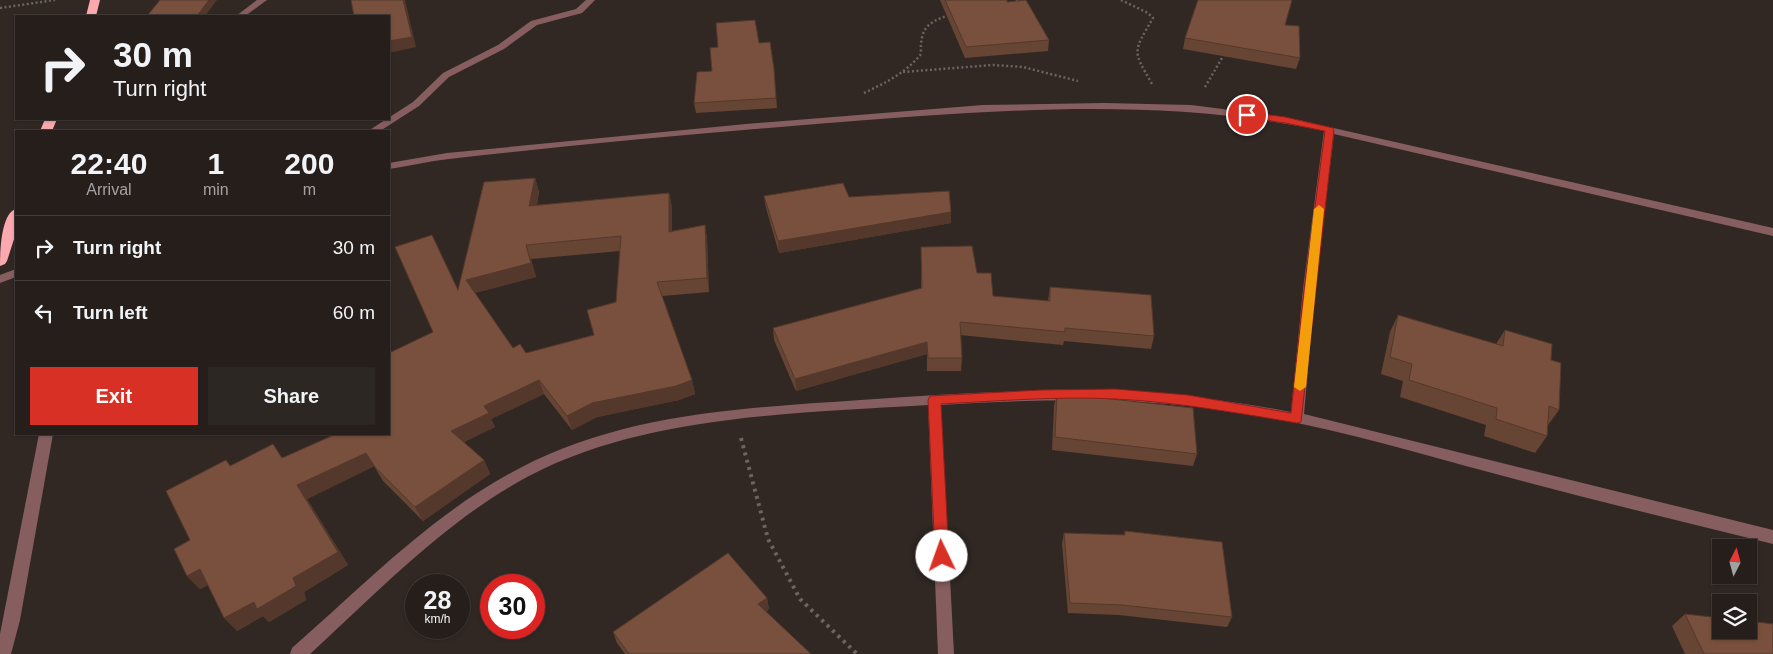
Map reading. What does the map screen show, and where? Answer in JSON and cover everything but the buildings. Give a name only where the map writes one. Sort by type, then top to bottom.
[{"type":"highway","points":[[91,15],[95,0]]},
{"type":"highway","points":[[0,261],[15,216]]},
{"type":"street","points":[[241,15],[262,0]]},
{"type":"street","points":[[375,130],[416,104],[446,75],[494,51],[534,23],[579,11],[591,0]]},
{"type":"street","points":[[390,166],[447,156],[805,121],[982,108],[1191,108],[1285,120],[1427,151],[1773,232]]},
{"type":"street","points":[[1297,419],[1309,289],[1329,130]]},
{"type":"street","points":[[0,279],[15,272]]},
{"type":"street","points":[[298,654],[420,545],[461,512],[524,472],[576,448],[626,432],[682,421],[734,415],[1041,394],[1115,394],[1188,400],[1297,419],[1773,537]]},
{"type":"street","points":[[934,400],[946,654]]},
{"type":"street","points":[[3,654],[12,620],[46,435]]},
{"type":"path","points":[[27,4],[28,0]]},
{"type":"path","points":[[0,8],[55,0]]},
{"type":"path","points":[[1014,1],[1023,0]]},
{"type":"path","points":[[1122,0],[1148,13],[1153,18],[1137,46],[1137,58],[1151,81],[1156,107]]},
{"type":"path","points":[[862,93],[903,72],[913,64],[921,54],[920,38],[923,28],[933,20],[955,13]]},
{"type":"path","points":[[1191,108],[1226,52]]},
{"type":"path","points":[[903,72],[993,65],[1023,67],[1083,83]]},
{"type":"path","points":[[734,415],[768,539],[800,598],[857,654]]},
{"type":"slow traffic","points":[[1300,387],[1319,209]]},
{"type":"route","points":[[942,556],[934,400],[1041,394],[1115,394],[1188,400],[1297,419],[1309,289],[1329,130],[1285,120],[1247,115]]}]
